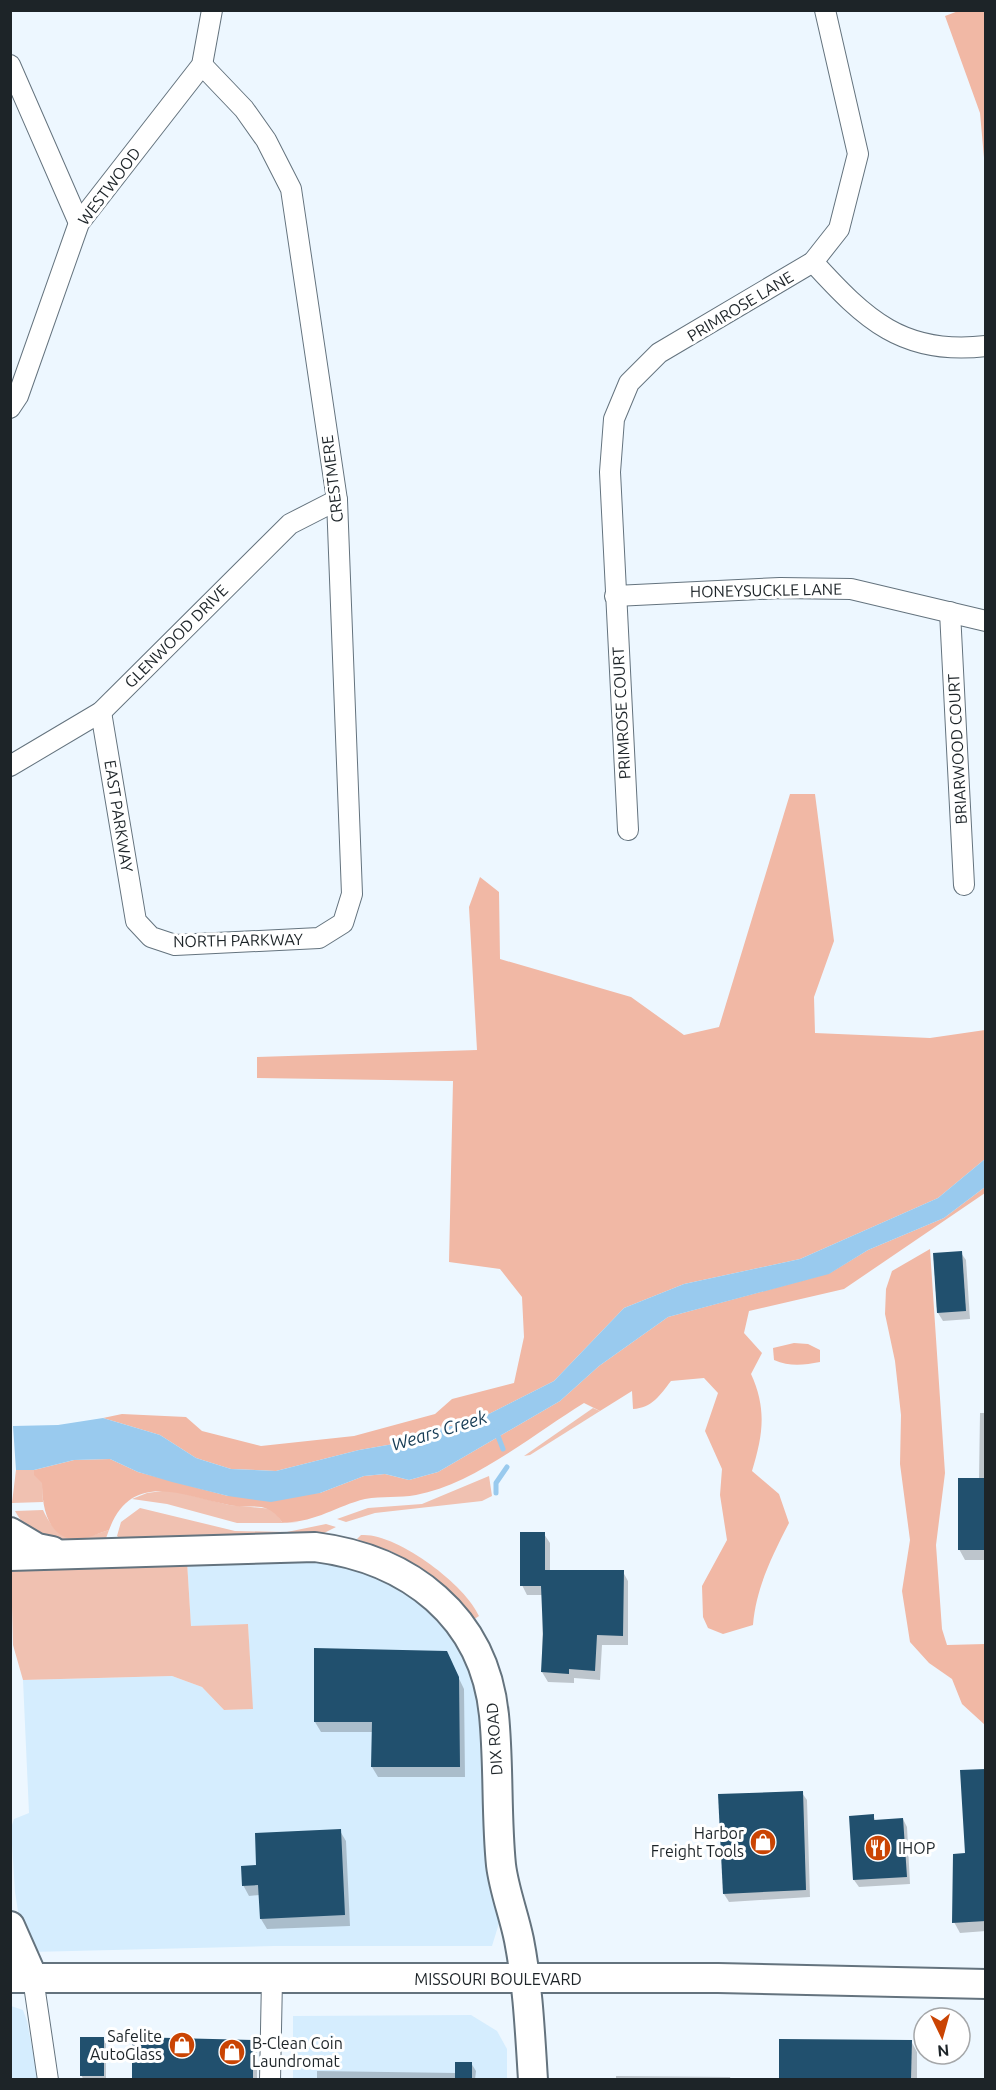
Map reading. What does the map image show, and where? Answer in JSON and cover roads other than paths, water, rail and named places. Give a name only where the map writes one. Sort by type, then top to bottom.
[{"type":"main road","points":[[10,1532],[37,1548],[68,1555]]},
{"type":"main road","name":"DIX ROAD","points":[[10,1556],[315,1547],[363,1555],[383,1563],[419,1583],[434,1596],[465,1635],[489,1688],[494,1715],[502,1869],[526,1980],[533,2079]]},
{"type":"main road","points":[[10,1926],[22,1978]]},
{"type":"main road","name":"MISSOURI BOULEVARD","points":[[22,1978],[526,1980],[718,1978],[986,1984]]},
{"type":"street","name":"WESTWOOD","points":[[10,408],[18,396],[79,223],[202,65],[212,10]]},
{"type":"street","name":"PRIMROSE LANE","points":[[615,596],[610,472],[614,419],[630,383],[658,353],[813,262],[839,229],[858,154],[825,10]]},
{"type":"street","points":[[10,65],[79,223]]},
{"type":"street","name":"CRESTMERE","points":[[202,65],[249,117],[266,140],[291,189],[337,500],[352,894],[343,923]]},
{"type":"street","points":[[813,262],[853,306],[893,335],[957,349],[986,346]]},
{"type":"street","name":"GLENWOOD DRIVE","points":[[10,766],[101,712],[290,524],[337,500]]},
{"type":"street","name":"HONEYSUCKLE LANE","points":[[615,596],[780,588],[851,589],[986,621]]},
{"type":"street","name":"PRIMROSE COURT","points":[[615,596],[628,830]]},
{"type":"street","name":"BRIARWOOD COURT","points":[[950,612],[964,885]]},
{"type":"street","name":"EAST PARKWAY","points":[[101,712],[136,921]]},
{"type":"street","name":"NORTH PARKWAY","points":[[136,921],[151,937],[175,945],[319,938],[343,923]]},
{"type":"street","points":[[22,1978],[48,2079]]},
{"type":"street","points":[[270,2079],[272,1979]]},
{"type":"water","name":"Wears Creek","points":[[985,1159],[985,1187],[944,1218],[868,1250],[829,1274],[668,1317],[599,1366],[560,1401],[438,1472],[409,1480],[385,1474],[364,1476],[320,1493],[271,1502],[228,1496],[172,1482],[138,1472],[110,1459],[74,1460],[34,1470],[16,1470],[13,1426],[58,1425],[103,1418],[160,1435],[196,1458],[231,1469],[276,1471],[359,1450],[405,1442],[430,1430],[473,1422],[554,1381],[624,1308],[684,1284],[800,1259],[938,1198]]},
{"type":"waterway","name":"Wears Creek","points":[[496,1431],[503,1449]]},
{"type":"waterway","points":[[496,1493],[496,1483],[507,1467]]},
{"type":"place","name":"Harbor Freight Tools","points":[[763,1842]]},
{"type":"place","name":"IHOP","points":[[878,1848]]},
{"type":"place","name":"Safelite AutoGlass","points":[[182,2045]]},
{"type":"place","name":"B-Clean Coin Laundromat","points":[[232,2052]]}]
